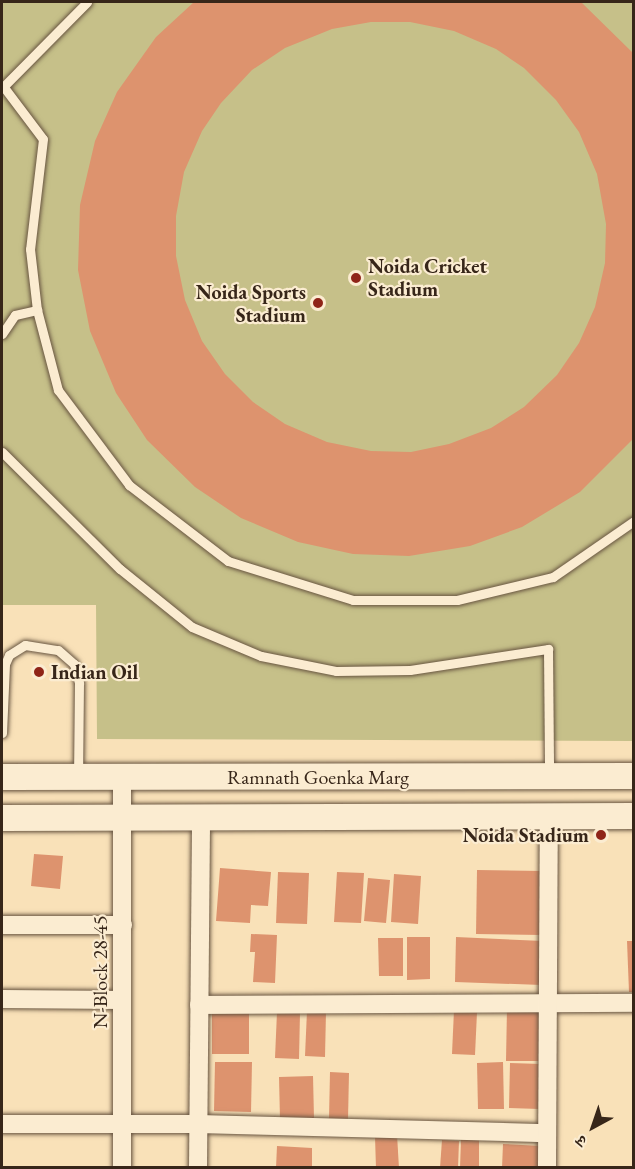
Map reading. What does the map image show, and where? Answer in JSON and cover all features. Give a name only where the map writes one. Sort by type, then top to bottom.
[{"type":"street","name":"Ramnath Goenka Marg","points":[[2,777],[633,776]]},
{"type":"street","name":"N-Block 28-45","points":[[122,777],[122,1167]]},
{"type":"street","name":"Ramnath Goenka Marg","points":[[2,818],[633,816]]},
{"type":"street","points":[[547,1167],[549,817]]},
{"type":"street","points":[[198,1167],[201,818]]},
{"type":"street","points":[[2,925],[123,925]]},
{"type":"street","points":[[2,999],[122,1000]]},
{"type":"street","points":[[199,1005],[633,1003]]},
{"type":"street","points":[[2,1124],[198,1124],[547,1132]]},
{"type":"lane","points":[[87,2],[2,87],[43,139],[30,249],[37,310],[58,390],[129,485],[228,561],[353,600],[457,600],[553,577],[633,521]]},
{"type":"lane","points":[[2,334],[15,315],[37,310]]},
{"type":"lane","points":[[2,452],[120,569],[192,627],[261,656],[336,671],[410,670],[548,649],[549,776]]},
{"type":"lane","points":[[2,734],[4,664],[9,655],[25,645],[58,650],[74,664],[80,683],[78,777]]},
{"type":"shaded area","name":"Noida Sports Stadium","points":[[2,2],[633,2],[633,741],[97,739],[96,605],[2,605]]},
{"type":"building","points":[[194,2],[581,2],[633,53],[634,438],[580,492],[522,527],[470,546],[409,556],[353,554],[298,542],[241,518],[195,487],[147,440],[116,393],[90,331],[78,270],[80,205],[95,141],[117,92],[156,37]],"holes":[[[371,22],[410,22],[454,31],[496,49],[524,68],[556,100],[579,132],[597,174],[606,224],[605,263],[595,307],[579,343],[557,375],[524,407],[491,428],[449,444],[411,452],[371,451],[327,442],[285,424],[253,402],[225,374],[202,341],[185,300],[176,256],[176,216],[184,172],[202,131],[221,103],[252,70],[285,48],[332,29]]]},
{"type":"building","points":[[34,854],[63,856],[60,889],[31,886]]},
{"type":"building","points":[[220,868],[271,872],[268,906],[251,905],[250,923],[216,921]]},
{"type":"building","points":[[477,870],[543,871],[542,935],[476,934]]},
{"type":"building","points":[[278,872],[309,873],[307,924],[276,923]]},
{"type":"building","points":[[337,872],[364,873],[361,923],[334,922]]},
{"type":"building","points":[[394,874],[421,876],[418,924],[391,922]]},
{"type":"building","points":[[368,878],[390,880],[386,923],[364,921]]},
{"type":"building","points":[[251,934],[277,935],[275,983],[253,982],[255,952],[250,952]]},
{"type":"building","points":[[407,937],[430,937],[430,979],[407,980]]},
{"type":"building","points":[[456,937],[543,941],[542,985],[455,982]]},
{"type":"building","points":[[378,938],[403,938],[403,976],[379,976]]},
{"type":"building","points":[[627,941],[634,941],[634,992],[629,992]]},
{"type":"building","points":[[507,1008],[540,1009],[539,1061],[506,1061]]},
{"type":"building","points":[[454,1010],[477,1012],[475,1055],[452,1054]]},
{"type":"building","points":[[212,1011],[249,1011],[249,1054],[212,1054]]},
{"type":"building","points":[[307,1011],[326,1012],[325,1057],[305,1056]]},
{"type":"building","points":[[277,1012],[300,1013],[299,1059],[275,1058]]},
{"type":"building","points":[[215,1062],[252,1062],[251,1112],[214,1111]]},
{"type":"building","points":[[503,1062],[504,1109],[478,1109],[477,1063]]},
{"type":"building","points":[[510,1063],[541,1064],[539,1109],[509,1108]]},
{"type":"building","points":[[330,1072],[349,1073],[348,1119],[329,1119]]},
{"type":"building","points":[[313,1076],[314,1118],[280,1119],[279,1077]]},
{"type":"building","points":[[397,1135],[399,1168],[376,1168],[375,1137]]},
{"type":"building","points":[[442,1140],[459,1141],[458,1168],[440,1168]]},
{"type":"building","points":[[461,1140],[479,1140],[479,1168],[460,1168]]},
{"type":"building","points":[[503,1144],[541,1146],[540,1168],[502,1168]]},
{"type":"building","points":[[277,1146],[312,1148],[312,1168],[276,1168]]},
{"type":"place","name":"Noida Cricket Stadium","points":[[356,278]]},
{"type":"place","name":"Noida Sports Stadium","points":[[318,303]]},
{"type":"place","name":"Indian Oil","points":[[39,672]]},
{"type":"place","name":"Noida Stadium","points":[[601,835]]}]
